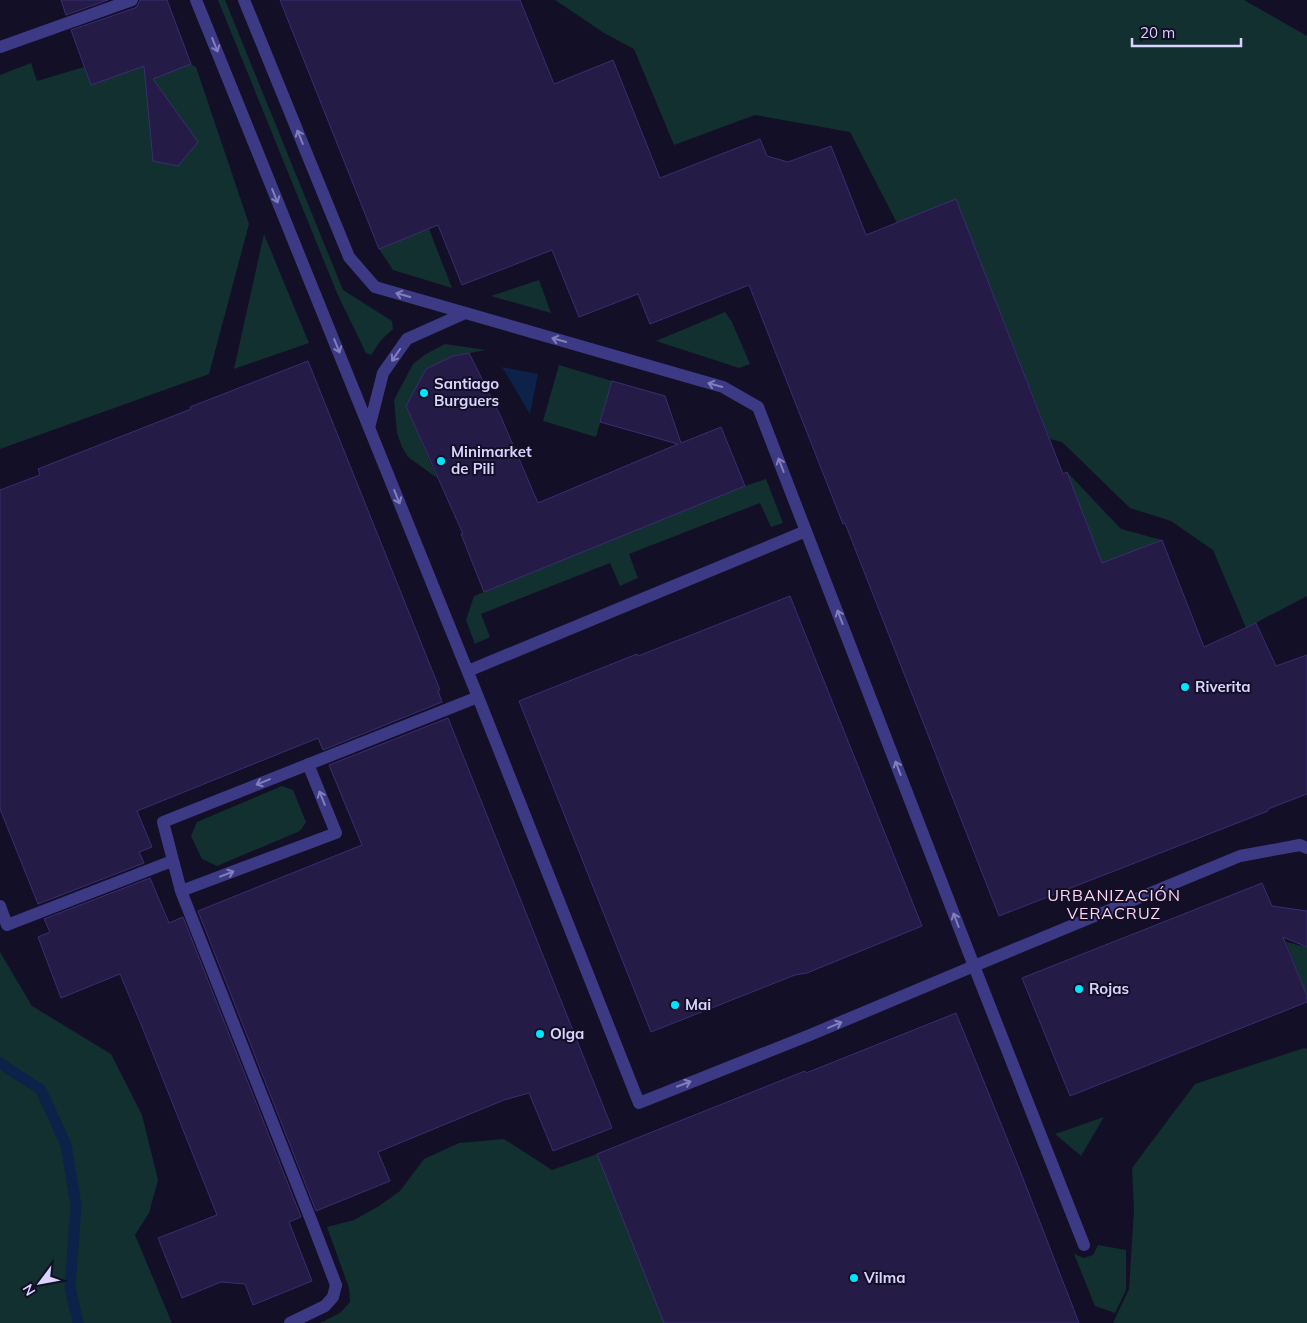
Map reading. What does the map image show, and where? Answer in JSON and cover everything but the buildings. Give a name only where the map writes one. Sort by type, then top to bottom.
[{"type":"street","points":[[0,47],[132,0]]},
{"type":"street","points":[[196,0],[468,671],[639,1103],[810,1036],[1240,856],[1300,845],[1307,848]]},
{"type":"street","points":[[244,0],[349,257],[375,287],[723,387],[758,407],[1084,1245]]},
{"type":"street","points":[[369,428],[383,373],[407,339],[466,313]]},
{"type":"street","points":[[468,671],[806,531]]},
{"type":"street","points":[[290,1323],[325,1306],[333,1297],[336,1285],[181,891],[162,822],[478,697]]},
{"type":"street","points":[[181,891],[336,833],[308,764]]},
{"type":"street","points":[[0,906],[7,925],[172,861]]},
{"type":"green space","points":[[218,0],[225,0],[343,290],[392,321],[393,329],[381,340],[371,355],[366,353],[337,293]]},
{"type":"green space","points":[[555,0],[1244,0],[1307,36],[1307,596],[1246,628],[1213,550],[1171,521],[1130,508],[1062,442],[1050,439],[956,199],[897,223],[850,132],[755,115],[674,145],[634,49],[604,33]]},
{"type":"green space","points":[[31,63],[37,81],[84,67],[91,85],[146,65],[151,79],[191,64],[196,67],[249,224],[209,374],[0,449],[0,75]]},
{"type":"green space","points":[[429,229],[452,288],[393,270],[379,249]]},
{"type":"green space","points":[[264,234],[309,343],[234,369]]},
{"type":"green space","points":[[539,280],[551,313],[491,296]]},
{"type":"green space","points":[[725,312],[732,322],[750,364],[739,368],[656,341]]},
{"type":"green space","points":[[445,344],[486,350],[453,356],[426,369],[406,406],[437,478],[408,457],[402,447],[397,433],[394,400],[413,364],[426,354]]},
{"type":"green space","points":[[559,365],[612,381],[596,437],[543,421]]},
{"type":"green space","points":[[1067,472],[1121,529],[1162,540],[1102,563]]},
{"type":"green space","points":[[766,479],[783,523],[771,527],[760,503],[629,554],[638,578],[620,586],[610,563],[481,614],[490,637],[475,644],[466,620],[474,596]]},
{"type":"green space","points":[[282,786],[293,790],[306,822],[300,831],[217,866],[202,859],[191,836],[197,822]]},
{"type":"green space","points":[[1286,942],[1307,947],[1307,996]]},
{"type":"green space","points":[[0,952],[32,1006],[111,1054],[142,1115],[158,1180],[149,1213],[135,1235],[172,1323],[0,1323]]},
{"type":"green space","points":[[1304,1048],[1307,1049],[1307,1323],[1113,1323],[1129,1289],[1134,1210],[1132,1168],[1195,1084]]},
{"type":"green space","points":[[1104,1117],[1081,1156],[1055,1134]]},
{"type":"green space","points":[[504,1139],[552,1170],[597,1154],[665,1323],[320,1323],[340,1313],[350,1302],[349,1288],[327,1227],[354,1220],[379,1206],[400,1191],[424,1159],[459,1143]]},
{"type":"green space","points":[[1098,1245],[1126,1250],[1126,1290],[1115,1313],[1095,1306],[1074,1254],[1084,1258],[1093,1255]]},
{"type":"water","points":[[502,367],[538,374],[530,414]]},
{"type":"waterway","points":[[0,1063],[41,1090],[66,1145],[76,1206],[70,1287],[78,1323]]},
{"type":"place","name":"Santiago Burguers","points":[[424,393]]},
{"type":"place","name":"Minimarket de Pili","points":[[441,461]]},
{"type":"place","name":"Riverita","points":[[1185,687]]},
{"type":"place","name":"Rojas","points":[[1079,989]]},
{"type":"place","name":"Mai","points":[[675,1005]]},
{"type":"place","name":"Olga","points":[[540,1034]]},
{"type":"place","name":"Vilma","points":[[854,1278]]},
{"type":"district","name":"URBANIZACIÓN VERACRUZ","points":[[1114,904]]}]
